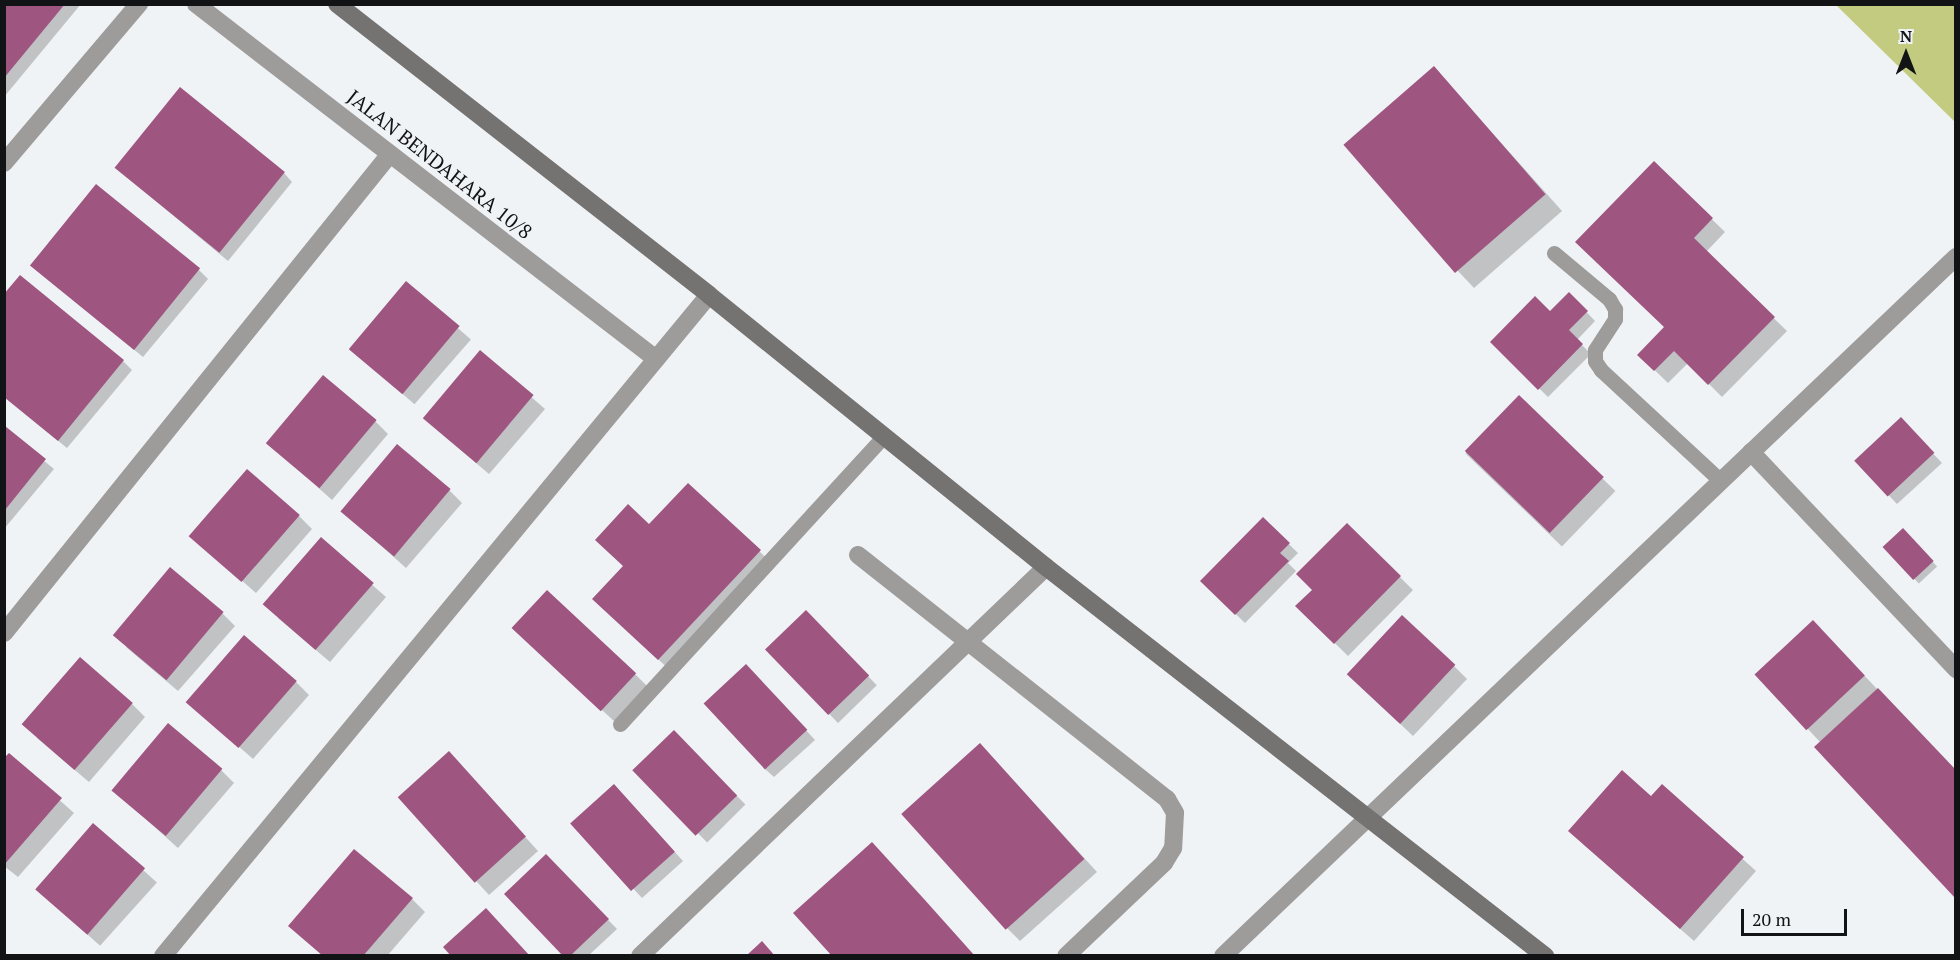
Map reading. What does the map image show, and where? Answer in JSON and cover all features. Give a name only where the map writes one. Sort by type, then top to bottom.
[{"type":"street","points":[[4,163],[139,4]]},
{"type":"street","name":"JALAN BENDAHARA 10/8","points":[[196,4],[656,359]]},
{"type":"street","points":[[337,4],[709,295],[1046,567],[1545,956]]},
{"type":"street","points":[[4,633],[390,154]]},
{"type":"street","points":[[1223,956],[1956,256]]},
{"type":"street","points":[[163,956],[709,295]]},
{"type":"street","points":[[1751,452],[1956,669]]},
{"type":"street","points":[[858,555],[1167,799],[1176,813],[1173,848],[1164,863],[1066,956]]},
{"type":"street","points":[[640,956],[970,643],[1046,567]]},
{"type":"lane","points":[[1554,253],[1609,299],[1615,309],[1615,319],[1595,350],[1595,361],[1601,370],[1721,481]]},
{"type":"lane","points":[[620,724],[884,436]]},
{"type":"green space","points":[[1836,5],[1955,5],[1955,122]]},
{"type":"building","points":[[4,4],[65,4],[4,78]]},
{"type":"building","points":[[1434,66],[1546,194],[1455,273],[1343,145]]},
{"type":"building","points":[[180,87],[285,172],[219,253],[115,168]]},
{"type":"building","points":[[1654,161],[1713,218],[1694,238],[1775,317],[1708,385],[1674,351],[1654,371],[1637,355],[1664,327],[1575,242]]},
{"type":"building","points":[[96,184],[200,268],[134,350],[30,266]]},
{"type":"building","points":[[20,275],[124,360],[58,441],[4,397],[4,294]]},
{"type":"building","points":[[406,281],[460,326],[402,394],[349,349]]},
{"type":"building","points":[[1569,292],[1588,311],[1569,330],[1583,344],[1538,390],[1490,342],[1535,296],[1550,311]]},
{"type":"building","points":[[480,350],[534,395],[476,463],[423,418]]},
{"type":"building","points":[[323,375],[377,420],[319,488],[266,443]]},
{"type":"building","points":[[1519,395],[1604,477],[1550,533],[1465,451]]},
{"type":"building","points":[[1901,417],[1934,453],[1888,496],[1854,461]]},
{"type":"building","points":[[5,426],[46,459],[5,510]]},
{"type":"building","points":[[397,444],[451,489],[394,556],[340,511]]},
{"type":"building","points":[[247,469],[300,515],[241,582],[189,536]]},
{"type":"building","points":[[688,483],[761,550],[658,660],[592,599],[623,566],[595,540],[628,504],[649,524]]},
{"type":"building","points":[[1263,517],[1290,543],[1280,553],[1289,561],[1235,615],[1200,581]]},
{"type":"building","points":[[1347,523],[1401,576],[1334,644],[1295,606],[1312,590],[1296,574]]},
{"type":"building","points":[[1903,528],[1934,561],[1913,580],[1883,547]]},
{"type":"building","points":[[321,537],[374,583],[315,650],[263,604]]},
{"type":"building","points":[[170,567],[224,612],[166,680],[113,635]]},
{"type":"building","points":[[547,590],[636,673],[601,711],[512,628]]},
{"type":"building","points":[[806,610],[869,675],[828,715],[765,650]]},
{"type":"building","points":[[1402,615],[1455,665],[1400,724],[1347,674]]},
{"type":"building","points":[[1813,620],[1865,676],[1806,730],[1754,675]]},
{"type":"building","points":[[244,635],[297,681],[238,748],[186,702]]},
{"type":"building","points":[[80,657],[133,703],[74,770],[22,724]]},
{"type":"building","points":[[746,664],[807,730],[765,769],[704,704]]},
{"type":"building","points":[[1878,688],[1956,770],[1956,899],[1814,747]]},
{"type":"building","points":[[168,723],[222,769],[166,836],[111,790]]},
{"type":"building","points":[[674,730],[737,795],[695,836],[632,770]]},
{"type":"building","points":[[980,743],[1084,859],[1006,930],[901,814]]},
{"type":"building","points":[[449,751],[526,836],[475,883],[398,797]]},
{"type":"building","points":[[9,753],[62,798],[4,865],[4,758]]},
{"type":"building","points":[[1622,770],[1651,796],[1662,784],[1744,857],[1680,929],[1568,831]]},
{"type":"building","points":[[614,784],[675,852],[631,891],[570,823]]},
{"type":"building","points":[[93,823],[145,868],[87,935],[35,889]]},
{"type":"building","points":[[872,842],[975,956],[832,956],[793,913]]},
{"type":"building","points":[[354,849],[413,898],[363,956],[323,956],[288,926]]},
{"type":"building","points":[[546,854],[609,919],[570,956],[563,956],[504,894]]},
{"type":"building","points":[[486,908],[530,956],[451,956],[443,947]]},
{"type":"building","points":[[762,941],[775,956],[746,956]]}]
